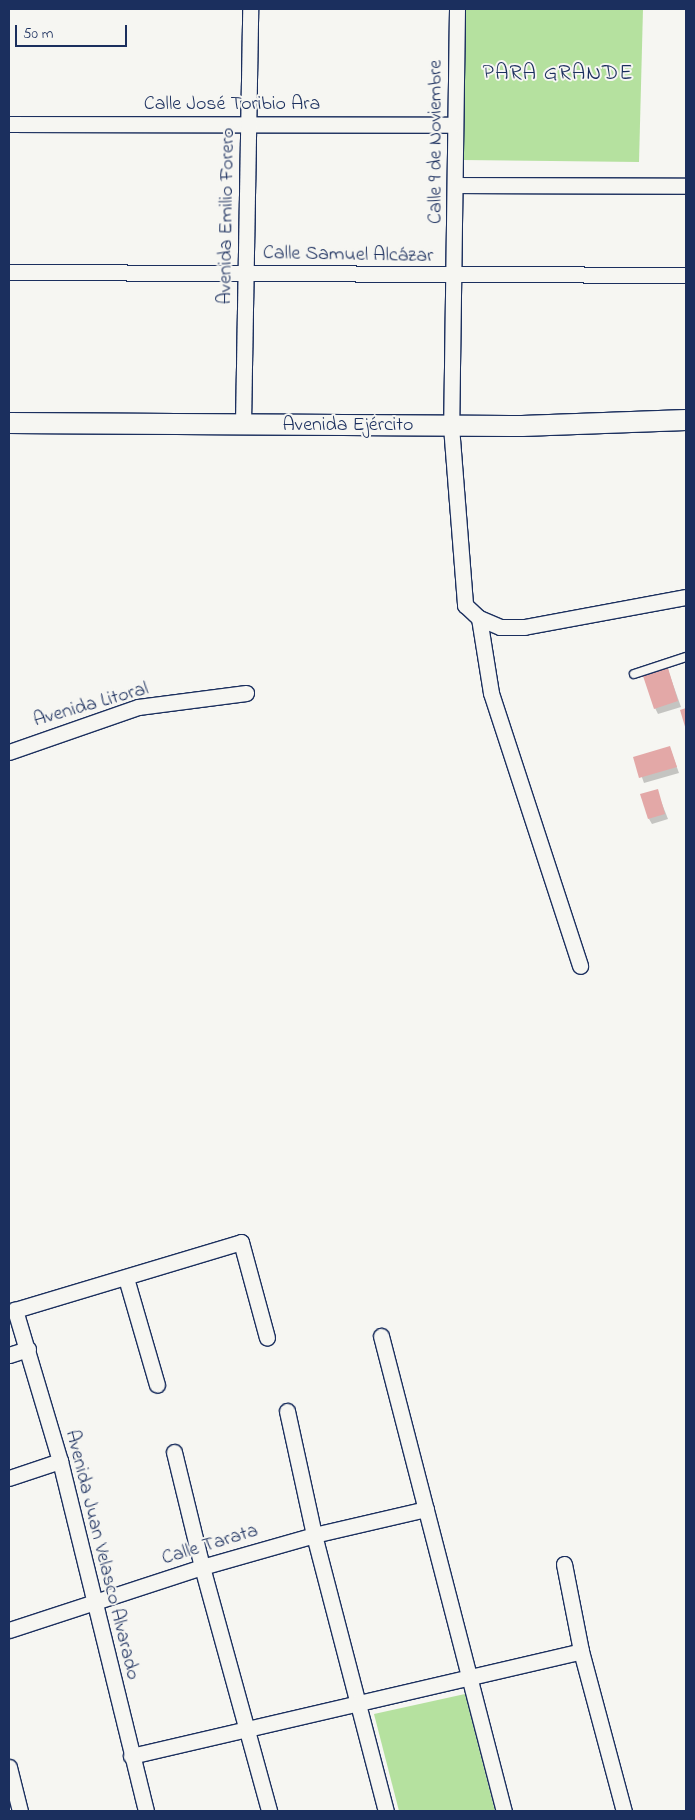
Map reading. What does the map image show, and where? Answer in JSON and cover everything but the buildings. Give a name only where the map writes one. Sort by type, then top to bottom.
[{"type":"main road","name":"Avenida Ejército","points":[[9,423],[612,426],[686,420]]},
{"type":"street","name":"Avenida Emilio Forero","points":[[243,424],[250,9]]},
{"type":"street","name":"Calle 9 de Noviembre","points":[[457,9],[455,276],[451,426],[465,604],[479,618]]},
{"type":"street","name":"Calle José Toribio Ara","points":[[9,124],[455,125]]},
{"type":"street","points":[[455,185],[686,186]]},
{"type":"street","name":"Calle Samuel Alcázar","points":[[9,272],[455,276],[686,275]]},
{"type":"street","points":[[479,618],[500,628],[524,628],[686,597]]},
{"type":"street","points":[[479,618],[491,693],[580,966]]},
{"type":"street","name":"Avenida Litoral","points":[[9,752],[138,708],[246,693]]},
{"type":"street","points":[[157,1385],[126,1278],[241,1242],[267,1338]]},
{"type":"street","name":"Avenida Juan Velasco Alvarado","points":[[126,1278],[15,1310],[60,1461],[146,1811]]},
{"type":"street","points":[[381,1336],[504,1811]]},
{"type":"street","points":[[9,1355],[28,1349]]},
{"type":"street","points":[[287,1412],[314,1536],[386,1811]]},
{"type":"street","points":[[174,1452],[202,1567],[268,1811]]},
{"type":"street","points":[[9,1478],[60,1461]]},
{"type":"street","name":"Calle Tarata","points":[[9,1630],[202,1567],[314,1536],[426,1509]]},
{"type":"street","points":[[564,1564],[581,1651],[624,1811]]},
{"type":"street","points":[[131,1756],[359,1705],[581,1651]]},
{"type":"street","points":[[9,1767],[20,1811]]},
{"type":"lane","points":[[634,674],[686,657]]},
{"type":"green space","points":[[465,9],[643,9],[639,162],[462,160]]},
{"type":"green space","points":[[465,1694],[495,1811],[399,1811],[374,1714]]},
{"type":"district","name":"PARA GRANDE","points":[[558,75]]}]
